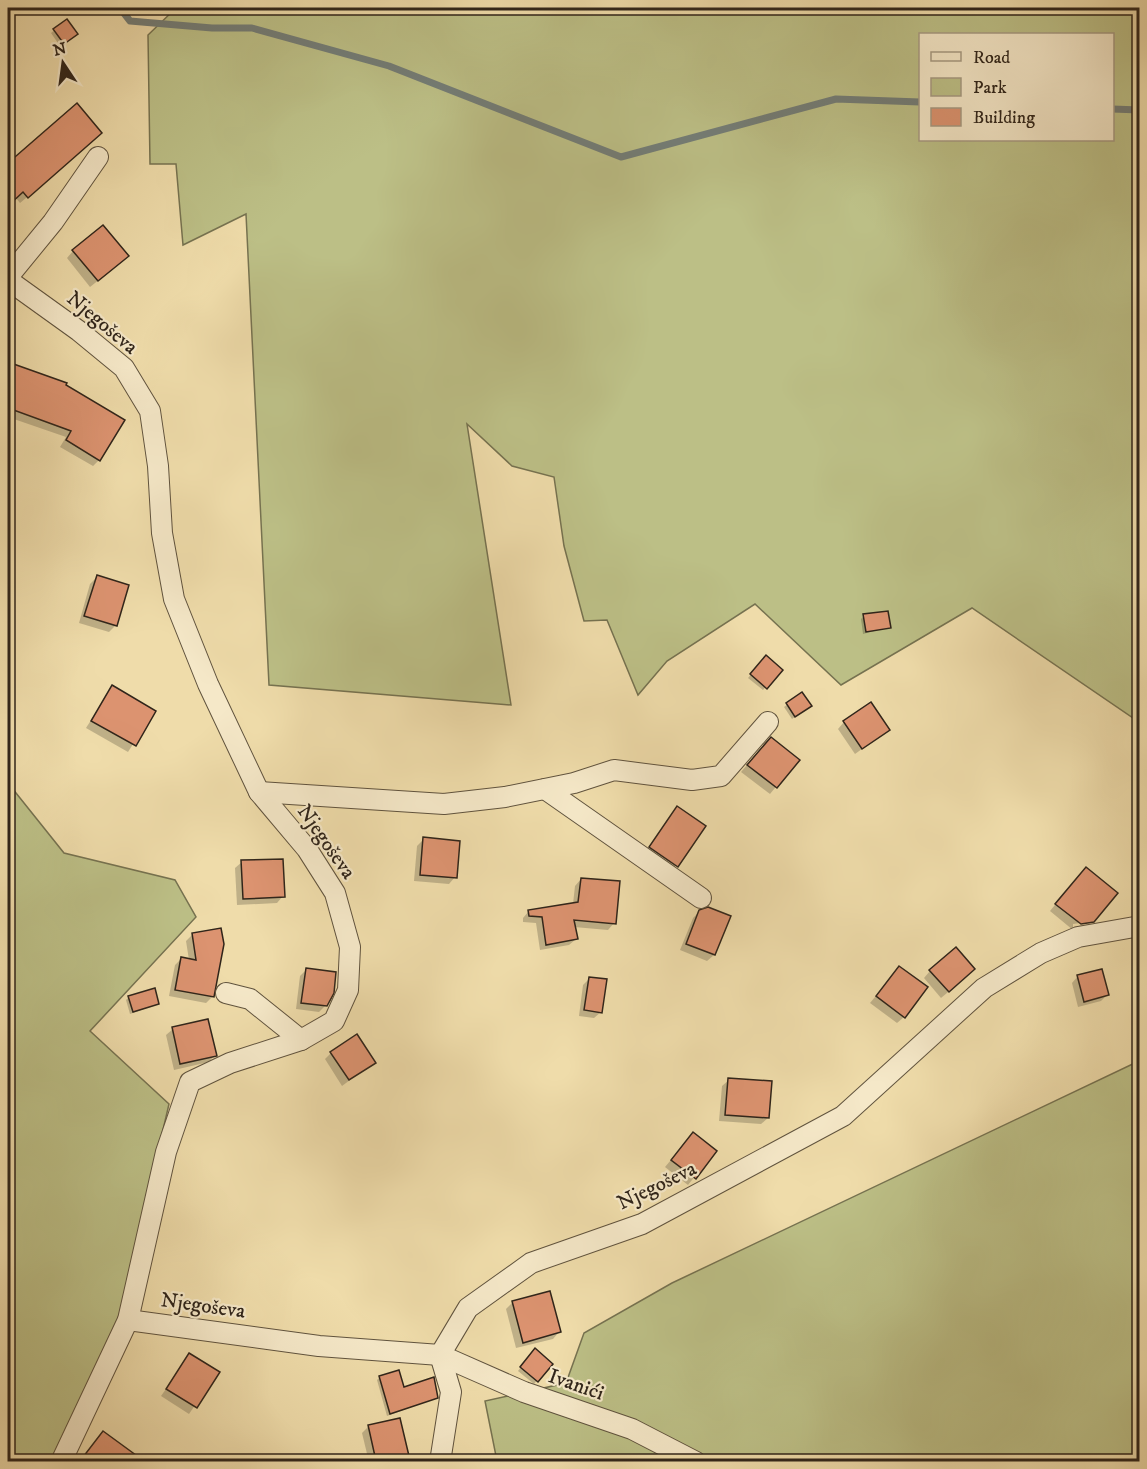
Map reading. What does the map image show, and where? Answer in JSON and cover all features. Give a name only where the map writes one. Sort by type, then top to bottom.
[{"type":"street","points":[[8,279],[53,222],[98,157]]},
{"type":"street","name":"Njegoševa","points":[[8,279],[79,331],[124,368],[150,411],[158,466],[162,533],[174,599],[208,684],[259,792],[308,849],[331,886],[343,914],[350,947],[348,990],[334,1021],[301,1040],[230,1063],[190,1082],[166,1152],[128,1320],[61,1461]]},
{"type":"street","name":"Njegoševa","points":[[259,792],[444,804],[505,797],[545,789],[614,770],[692,780],[721,776],[768,722]]},
{"type":"street","points":[[545,789],[701,898]]},
{"type":"street","name":"Njegoševa","points":[[128,1320],[319,1346],[440,1355],[468,1308],[531,1263],[642,1224],[843,1116],[984,988],[1041,953],[1078,937],[1140,926]]},
{"type":"street","points":[[226,993],[250,999],[301,1040]]},
{"type":"street","points":[[440,1355],[451,1392],[440,1461]]},
{"type":"street","name":"Ivanići","points":[[440,1355],[524,1392],[632,1429],[696,1461]]},
{"type":"green space","points":[[176,8],[1139,8],[1139,722],[972,608],[841,685],[755,604],[667,661],[638,695],[607,620],[584,621],[564,546],[554,477],[512,466],[467,424],[511,705],[269,685],[246,214],[183,245],[176,164],[150,164],[148,35]]},
{"type":"green space","points":[[8,783],[64,853],[175,880],[196,917],[90,1031],[169,1104],[120,1315],[79,1406],[51,1461],[8,1461]]},
{"type":"green space","points":[[1139,1061],[1139,1461],[497,1461],[485,1401],[566,1383],[584,1333],[672,1283]]},
{"type":"building","points":[[67,19],[78,34],[64,44],[53,29]]},
{"type":"building","points":[[77,103],[102,133],[28,198],[23,192],[8,206],[8,163]]},
{"type":"building","points":[[103,225],[129,256],[98,281],[72,250]]},
{"type":"building","points":[[8,362],[67,383],[66,385],[125,420],[100,461],[66,440],[71,431],[8,408]]},
{"type":"building","points":[[97,575],[129,585],[117,626],[84,616]]},
{"type":"building","points":[[888,611],[891,628],[866,632],[863,614]]},
{"type":"building","points":[[766,655],[783,670],[767,689],[750,674]]},
{"type":"building","points":[[112,685],[156,711],[136,746],[91,721]]},
{"type":"building","points":[[802,692],[812,706],[795,717],[786,703]]},
{"type":"building","points":[[871,702],[890,730],[862,749],[843,721]]},
{"type":"building","points":[[771,737],[800,760],[777,788],[747,765]]},
{"type":"building","points":[[677,806],[706,826],[678,867],[649,847]]},
{"type":"building","points":[[423,837],[460,841],[457,878],[420,875]]},
{"type":"building","points":[[283,859],[285,897],[243,899],[241,860]]},
{"type":"building","points":[[1086,867],[1118,893],[1094,922],[1081,924],[1055,904]]},
{"type":"building","points":[[581,878],[620,881],[616,924],[574,920],[578,939],[546,945],[542,917],[529,916],[528,910],[578,902]]},
{"type":"building","points":[[708,907],[731,916],[715,955],[686,944],[699,910]]},
{"type":"building","points":[[221,928],[224,944],[214,997],[175,990],[181,957],[196,960],[192,933]]},
{"type":"building","points":[[956,947],[975,969],[949,992],[929,970]]},
{"type":"building","points":[[899,966],[928,987],[905,1018],[876,996]]},
{"type":"building","points":[[306,968],[336,972],[334,993],[327,1006],[301,1003]]},
{"type":"building","points":[[1102,969],[1109,995],[1084,1002],[1077,975]]},
{"type":"building","points":[[589,977],[607,979],[602,1013],[584,1010]]},
{"type":"building","points":[[155,988],[159,1004],[133,1012],[128,996]]},
{"type":"building","points":[[208,1019],[217,1056],[180,1064],[172,1027]]},
{"type":"building","points":[[357,1034],[376,1063],[349,1080],[330,1052]]},
{"type":"building","points":[[728,1078],[772,1081],[769,1118],[725,1115]]},
{"type":"building","points":[[693,1132],[717,1151],[696,1179],[671,1160]]},
{"type":"building","points":[[550,1291],[561,1332],[523,1343],[512,1301]]},
{"type":"building","points":[[535,1348],[553,1364],[538,1382],[520,1367]]},
{"type":"building","points":[[189,1353],[220,1372],[197,1408],[166,1389]]},
{"type":"building","points":[[399,1370],[404,1387],[434,1377],[438,1398],[390,1414],[379,1376]]},
{"type":"building","points":[[400,1418],[409,1456],[376,1461],[368,1425]]},
{"type":"building","points":[[103,1431],[144,1461],[80,1461]]},
{"type":"waterway","points":[[120,8],[130,21],[212,28],[252,28],[389,66],[621,157],[836,99],[919,102]]},
{"type":"waterway","points":[[1114,109],[1140,110]]}]
